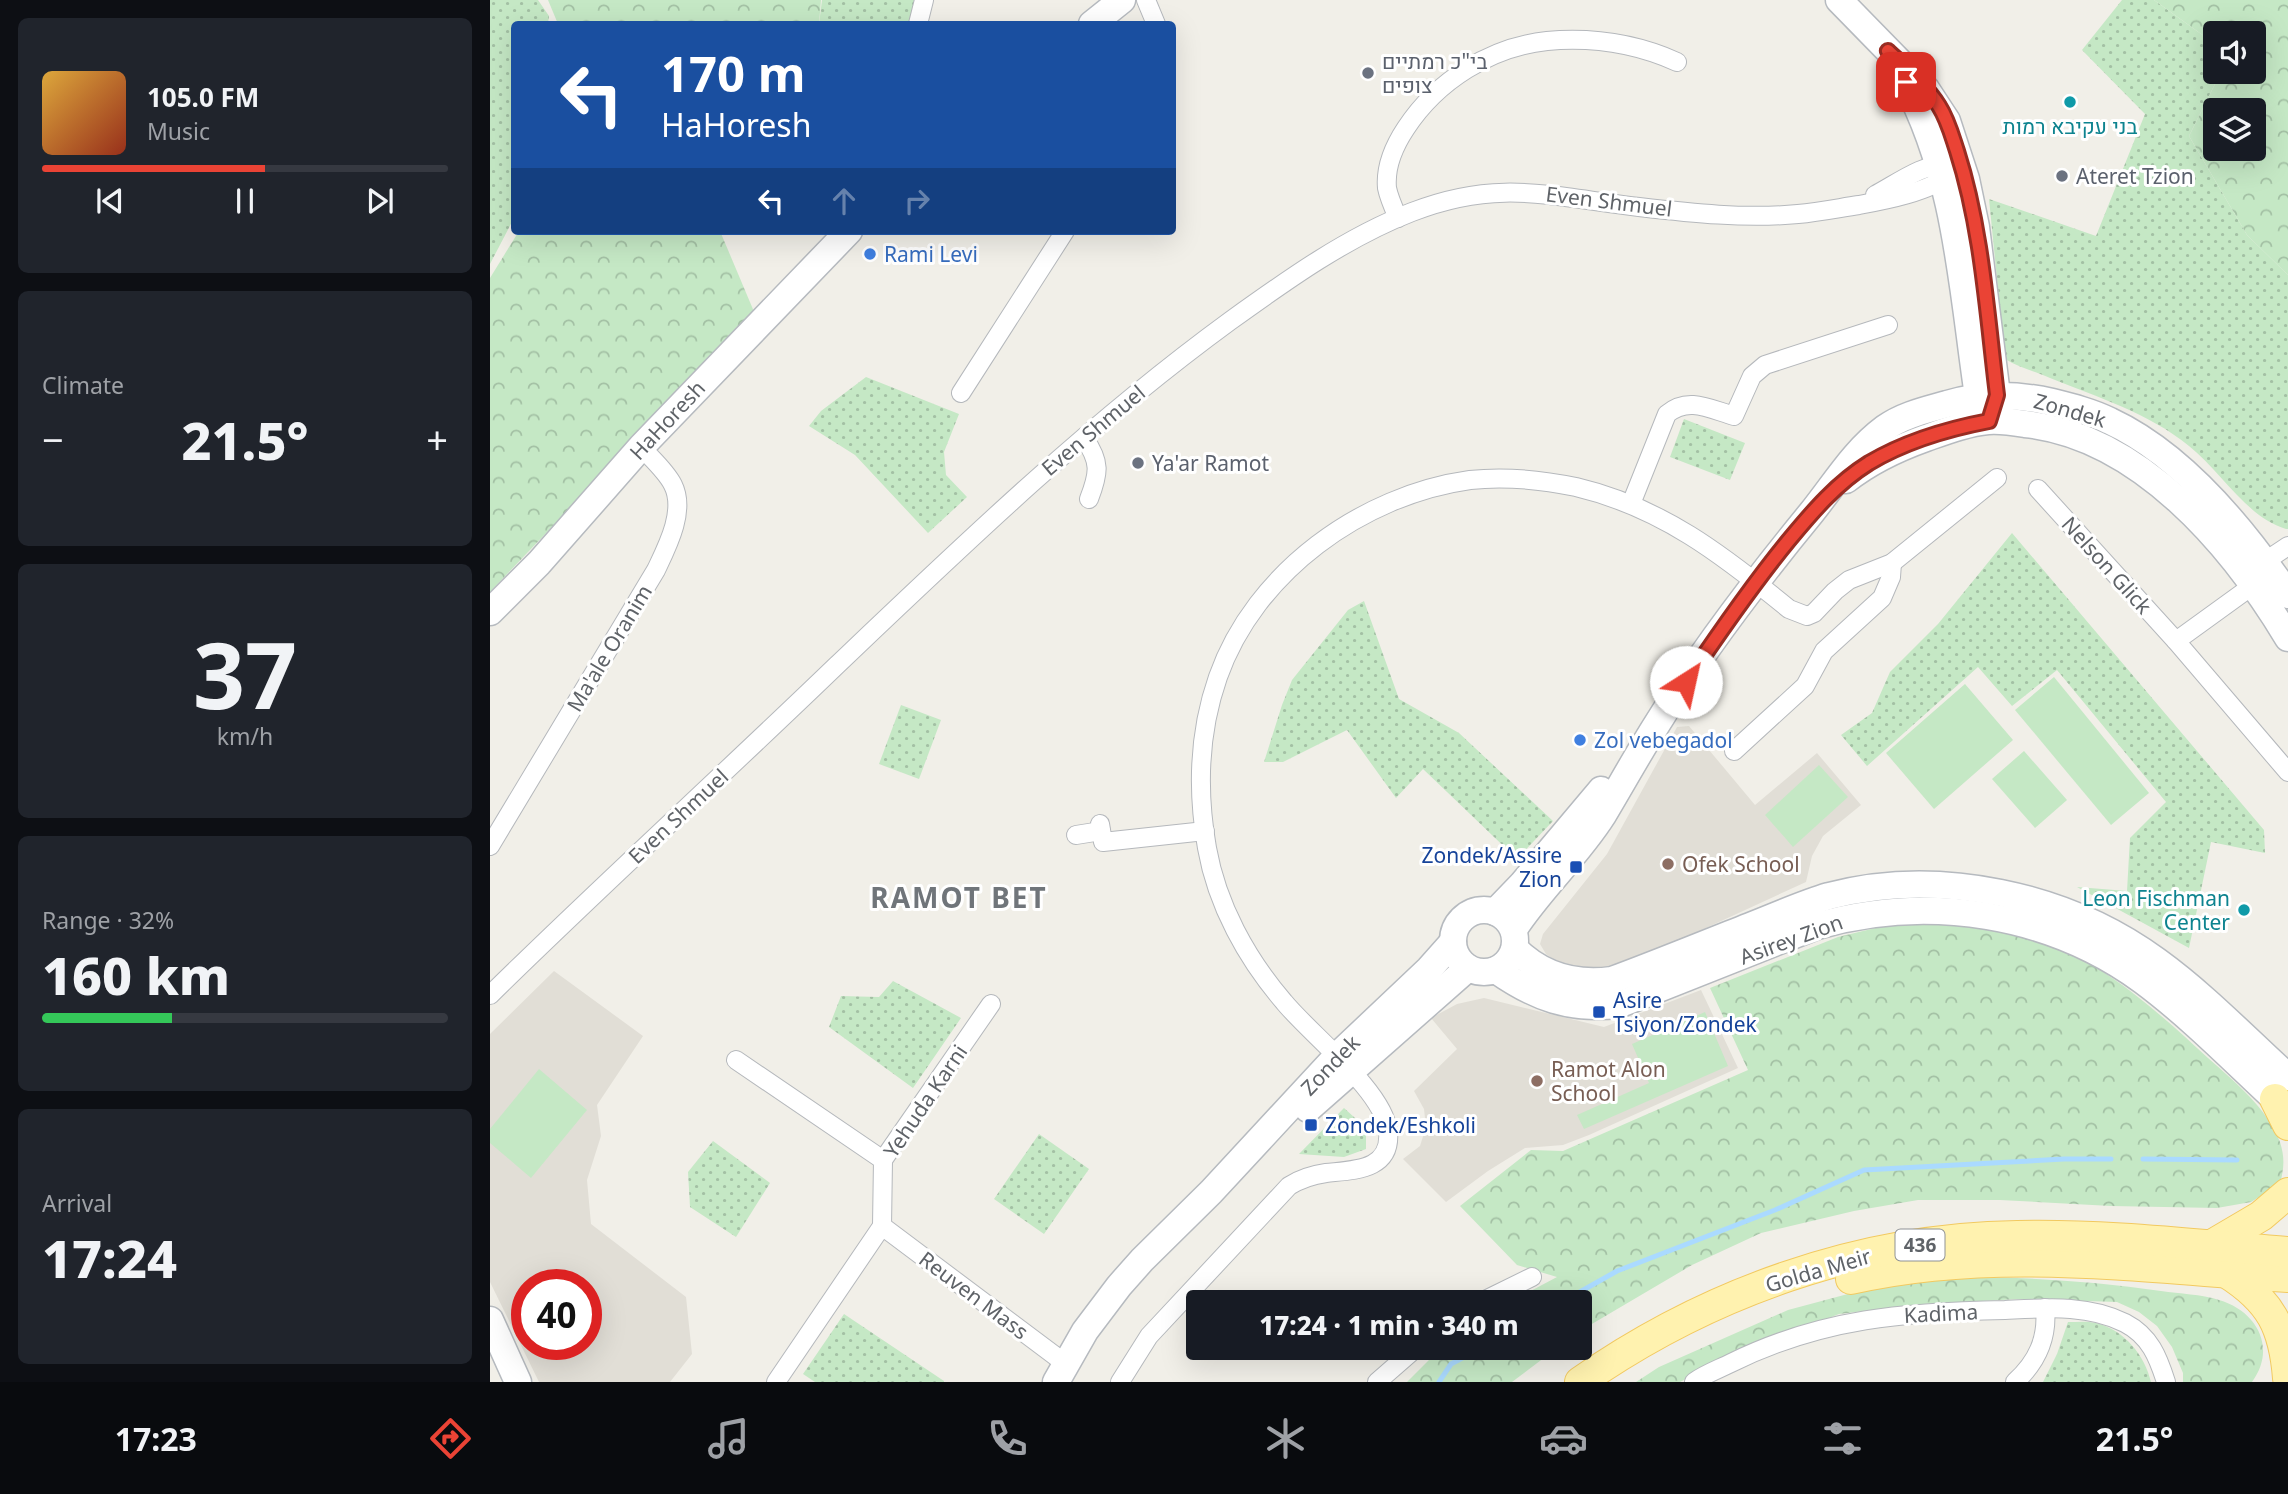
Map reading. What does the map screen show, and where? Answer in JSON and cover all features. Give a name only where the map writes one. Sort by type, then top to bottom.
[{"type":"main road","points":[[2284,1097],[2288,1125]]},
{"type":"main road","points":[[2210,1246],[2261,1216],[2288,1193]]},
{"type":"main road","name":"Golda Meir","points":[[1580,1382],[1640,1343],[1727,1300],[1800,1272],[1912,1246],[2015,1236],[2080,1236],[2288,1251]]},
{"type":"main road","name":"Golda Meir","points":[[1615,1382],[1677,1345],[1752,1310],[1790,1295],[1866,1275],[1965,1262],[2003,1260],[2288,1277]]},
{"type":"main road","points":[[2227,1273],[2257,1295],[2269,1308],[2283,1340],[2287,1380]]},
{"type":"street","points":[[919,21],[924,0]]},
{"type":"street","points":[[1096,21],[1122,0]]},
{"type":"street","points":[[1146,0],[1155,21]]},
{"type":"street","points":[[1839,0],[1888,51],[1949,169],[1961,262],[1988,396],[1989,421]]},
{"type":"street","points":[[1398,218],[1387,190],[1387,175],[1398,141],[1429,98],[1452,78],[1481,61],[1545,41],[1573,40],[1630,46],[1678,62]]},
{"type":"street","name":"Even Shmuel","points":[[491,993],[940,566],[1084,438],[1201,342],[1263,297],[1334,251],[1398,218],[1441,201],[1474,194],[1536,192],[1634,206],[1728,214],[1794,215],[1846,207],[1949,169]]},
{"type":"street","name":"HaHoresh","points":[[490,612],[539,563],[641,447],[845,235]]},
{"type":"street","points":[[961,393],[1062,235]]},
{"type":"street","points":[[1631,504],[1667,414],[1677,405],[1694,405],[1734,416],[1752,376],[1765,365],[1888,325]]},
{"type":"street","name":"Zondek","points":[[1508,930],[1585,842],[1658,722],[1755,582],[1819,504],[1843,469],[1865,445],[1887,427],[1904,418],[1988,396],[2019,396],[2078,409],[2111,421],[2136,436],[2202,487],[2240,529],[2274,579]]},
{"type":"street","name":"Zondek","points":[[1819,504],[1869,463],[1905,445],[1962,426],[1989,421],[2032,424],[2100,445],[2122,458],[2184,507],[2221,545],[2274,579]]},
{"type":"street","points":[[1084,438],[1097,463],[1097,480],[1089,499]]},
{"type":"street","name":"Ma'ale Oranim","points":[[490,846],[665,552],[678,502],[674,486],[666,474],[641,447]]},
{"type":"street","points":[[1120,1382],[1149,1336],[1289,1186],[1312,1176],[1364,1169],[1376,1163],[1384,1152],[1388,1131],[1376,1104],[1344,1064],[1284,1003],[1262,974],[1236,932],[1216,883],[1205,831],[1201,777],[1202,738],[1218,676],[1230,648],[1268,592],[1318,543],[1349,523],[1394,502],[1414,494],[1471,480],[1532,479],[1591,491],[1631,504],[1666,520],[1693,535],[1789,609],[1807,616],[1814,613],[1849,580],[1892,563],[1997,478]]},
{"type":"street","name":"Nelson Glick","points":[[2038,489],[2176,641],[2288,772]]},
{"type":"street","points":[[2176,641],[2274,579],[2288,546]]},
{"type":"street","points":[[1734,751],[1805,686],[1824,651],[1882,598],[1891,577],[1892,563]]},
{"type":"street","points":[[2274,579],[2288,638]]},
{"type":"street","name":"Zondek","points":[[1508,930],[1538,865],[1658,722]]},
{"type":"street","points":[[1076,835],[1101,827],[1103,842],[1205,831]]},
{"type":"street","name":"Asirey Zion","points":[[1508,930],[1536,967],[1556,976],[1593,982],[1612,980],[1831,896],[1886,887],[1966,888],[2021,897],[2050,905],[2102,927],[2126,940],[2182,981],[2284,1097]]},
{"type":"street","points":[[1531,904],[1525,930],[1526,939],[1539,962],[1556,976]]},
{"type":"street","points":[[1478,911],[1508,930],[1508,962],[1496,970],[1479,972],[1468,968],[1459,960],[1453,942],[1454,933],[1462,919],[1478,911]]},
{"type":"street","name":"Asirey Zion","points":[[1496,970],[1527,990],[1549,1000],[1593,1007],[1618,1004],[1837,920],[1888,912],[1976,914],[2042,929],[2091,949],[2113,962],[2166,1000],[2284,1097]]},
{"type":"street","name":"Zondek","points":[[1061,1373],[1085,1331],[1142,1260],[1344,1064],[1453,942]]},
{"type":"street","name":"Zondek","points":[[1344,1064],[1468,968]]},
{"type":"street","name":"Yehuda Karni","points":[[882,1226],[883,1160],[991,1004]]},
{"type":"street","points":[[736,1060],[883,1160]]},
{"type":"street","points":[[776,1382],[882,1226]]},
{"type":"street","name":"Reuven Mass","points":[[882,1226],[1061,1373]]},
{"type":"street","points":[[1505,1290],[1532,1277]]},
{"type":"street","points":[[2015,1382],[2038,1353],[2047,1325],[2045,1308]]},
{"type":"street","name":"Kadima","points":[[1693,1382],[1753,1352],[1828,1326],[1903,1314],[2045,1308],[2105,1314],[2127,1324],[2146,1338],[2158,1356],[2166,1382]]},
{"type":"street","points":[[490,1321],[518,1382]]},
{"type":"street","points":[[1377,1382],[1402,1360]]},
{"type":"shaded area","points":[[1689,726],[1755,805],[1817,753],[1861,805],[1823,836],[1812,856],[1806,882],[1634,961],[1608,970],[1573,969],[1557,962],[1546,954],[1540,944],[1543,934],[1607,854],[1677,727]]},
{"type":"shaded area","points":[[554,971],[643,1036],[597,1105],[601,1136],[587,1180],[591,1224],[686,1297],[692,1354],[670,1382],[539,1382],[528,1360],[602,1360],[602,1269],[511,1269],[511,1325],[490,1282],[490,1034]]},
{"type":"shaded area","points":[[1701,990],[1738,1068],[1563,1145],[1525,1148],[1446,1202],[1403,1159],[1420,1146],[1426,1127],[1424,1109],[1414,1091],[1457,1049],[1431,1018],[1457,1004],[1484,998],[1604,1027]]},
{"type":"green space","points":[[490,0],[538,0],[549,16],[548,21],[511,21],[511,224],[490,264]]},
{"type":"green space","points":[[548,0],[821,0],[819,21],[557,21]]},
{"type":"green space","points":[[822,0],[917,0],[913,21],[819,21]]},
{"type":"green space","points":[[2122,0],[2154,0],[2203,35],[2203,84],[2215,84],[2208,98],[2203,98],[2203,108],[2189,136],[2247,235],[2288,275],[2288,529],[2259,515],[2189,446],[2157,424],[2005,359],[1989,199],[2096,236],[2145,114],[2082,50]]},
{"type":"green space","points":[[2154,0],[2288,0],[2288,275],[2247,235],[2204,161],[2266,161],[2266,98],[2208,98],[2215,84],[2266,84],[2266,21],[2203,21],[2203,35]]},
{"type":"green space","points":[[2203,108],[2203,160],[2189,136]]},
{"type":"green space","points":[[517,235],[722,235],[755,314],[490,592],[490,278]]},
{"type":"green space","points":[[866,377],[959,414],[944,452],[946,475],[967,497],[928,533],[855,455],[809,426],[821,411]]},
{"type":"green space","points":[[1684,419],[1745,443],[1730,480],[1670,457]]},
{"type":"green space","points":[[2012,533],[2264,830],[2265,853],[2211,842],[2189,948],[2077,887],[2127,891],[2130,838],[2166,802],[2057,670],[2012,706],[1978,667],[1867,766],[1841,735],[1872,713],[1890,672],[1938,624]]},
{"type":"green space","points":[[1364,601],[1399,699],[1459,733],[1553,821],[1517,859],[1423,769],[1396,798],[1347,730],[1283,762],[1264,762],[1292,680],[1348,610]]},
{"type":"green space","points":[[2054,677],[2149,793],[2111,825],[2015,710]]},
{"type":"green space","points":[[1965,684],[2013,740],[1934,809],[1886,753]]},
{"type":"green space","points":[[901,705],[941,720],[919,779],[879,764]]},
{"type":"green space","points":[[2024,751],[2067,800],[2035,828],[1992,779]]},
{"type":"green space","points":[[1819,765],[1848,797],[1793,847],[1765,815]]},
{"type":"green space","points":[[1925,921],[2030,937],[2068,952],[2111,977],[2171,1024],[2259,1107],[2282,1148],[2280,1184],[2251,1202],[2217,1208],[2000,1200],[1918,1200],[1854,1211],[1761,1233],[1692,1265],[1592,1324],[1592,1290],[1533,1290],[1557,1277],[1517,1265],[1460,1206],[1531,1150],[1563,1151],[1748,1070],[1710,988],[1838,937],[1888,925]]},
{"type":"green space","points":[[893,981],[961,1018],[913,1088],[829,1027],[841,996],[879,997]]},
{"type":"green space","points":[[1705,1012],[1728,1066],[1584,1129],[1577,1115],[1649,1083],[1632,1044]]},
{"type":"green space","points":[[539,1069],[587,1110],[531,1178],[490,1143],[490,1129]]},
{"type":"green space","points":[[1344,1108],[1366,1128],[1366,1149],[1344,1157],[1299,1154]]},
{"type":"green space","points":[[1039,1134],[1089,1169],[1044,1234],[994,1199]]},
{"type":"green space","points":[[713,1141],[770,1183],[736,1237],[690,1207],[688,1172]]},
{"type":"green space","points":[[1938,1276],[2078,1282],[2198,1295],[2219,1300],[2232,1305],[2253,1322],[2263,1344],[2263,1356],[2252,1382],[2183,1382],[2183,1373],[2172,1347],[2157,1326],[2139,1312],[2117,1302],[2021,1299],[1923,1304],[1839,1314],[1727,1358],[1680,1382],[1636,1382],[1659,1367],[1788,1310],[1859,1291]]},
{"type":"green space","points":[[844,1314],[944,1382],[815,1382],[803,1374]]},
{"type":"green space","points":[[2068,1322],[2096,1323],[2125,1338],[2139,1354],[2151,1382],[2043,1382],[2057,1354]]},
{"type":"green space","points":[[1429,1360],[1541,1360],[1512,1382],[1407,1382]]},
{"type":"waterway","points":[[1583,1290],[1617,1271],[1775,1210],[1864,1170],[2111,1159]]},
{"type":"waterway","points":[[2143,1159],[2237,1160]]},
{"type":"waterway","points":[[1439,1382],[1451,1364],[1458,1360]]},
{"type":"place","name":"בי\"כ רמתיים צופים","points":[[1368,73]]},
{"type":"place","name":"בני עקיבא רמות","points":[[2070,102]]},
{"type":"place","name":"Ateret Tzion","points":[[2062,176]]},
{"type":"place","name":"Rami Levi","points":[[870,254]]},
{"type":"place","name":"Ya'ar Ramot","points":[[1138,463]]},
{"type":"place","name":"Zol vebegadol","points":[[1580,740]]},
{"type":"place","name":"Ofek School","points":[[1668,864]]},
{"type":"place","name":"Zondek/Assire Zion","points":[[1576,867]]},
{"type":"place","name":"Leon Fischman Center","points":[[2244,910]]},
{"type":"place","name":"Asire Tsiyon/Zondek","points":[[1599,1012]]},
{"type":"place","name":"Ramot Alon School","points":[[1537,1081]]},
{"type":"place","name":"Zondek/Eshkoli","points":[[1311,1125]]},
{"type":"district","name":"RAMOT BET","points":[[959,897]]},
{"type":"route","points":[[1686,682],[1755,582],[1819,504],[1849,478],[1869,463],[1905,445],[1962,426],[1989,421],[1997,395],[1976,227],[1966,179],[1947,121],[1939,106],[1888,51],[1906,82]]}]
